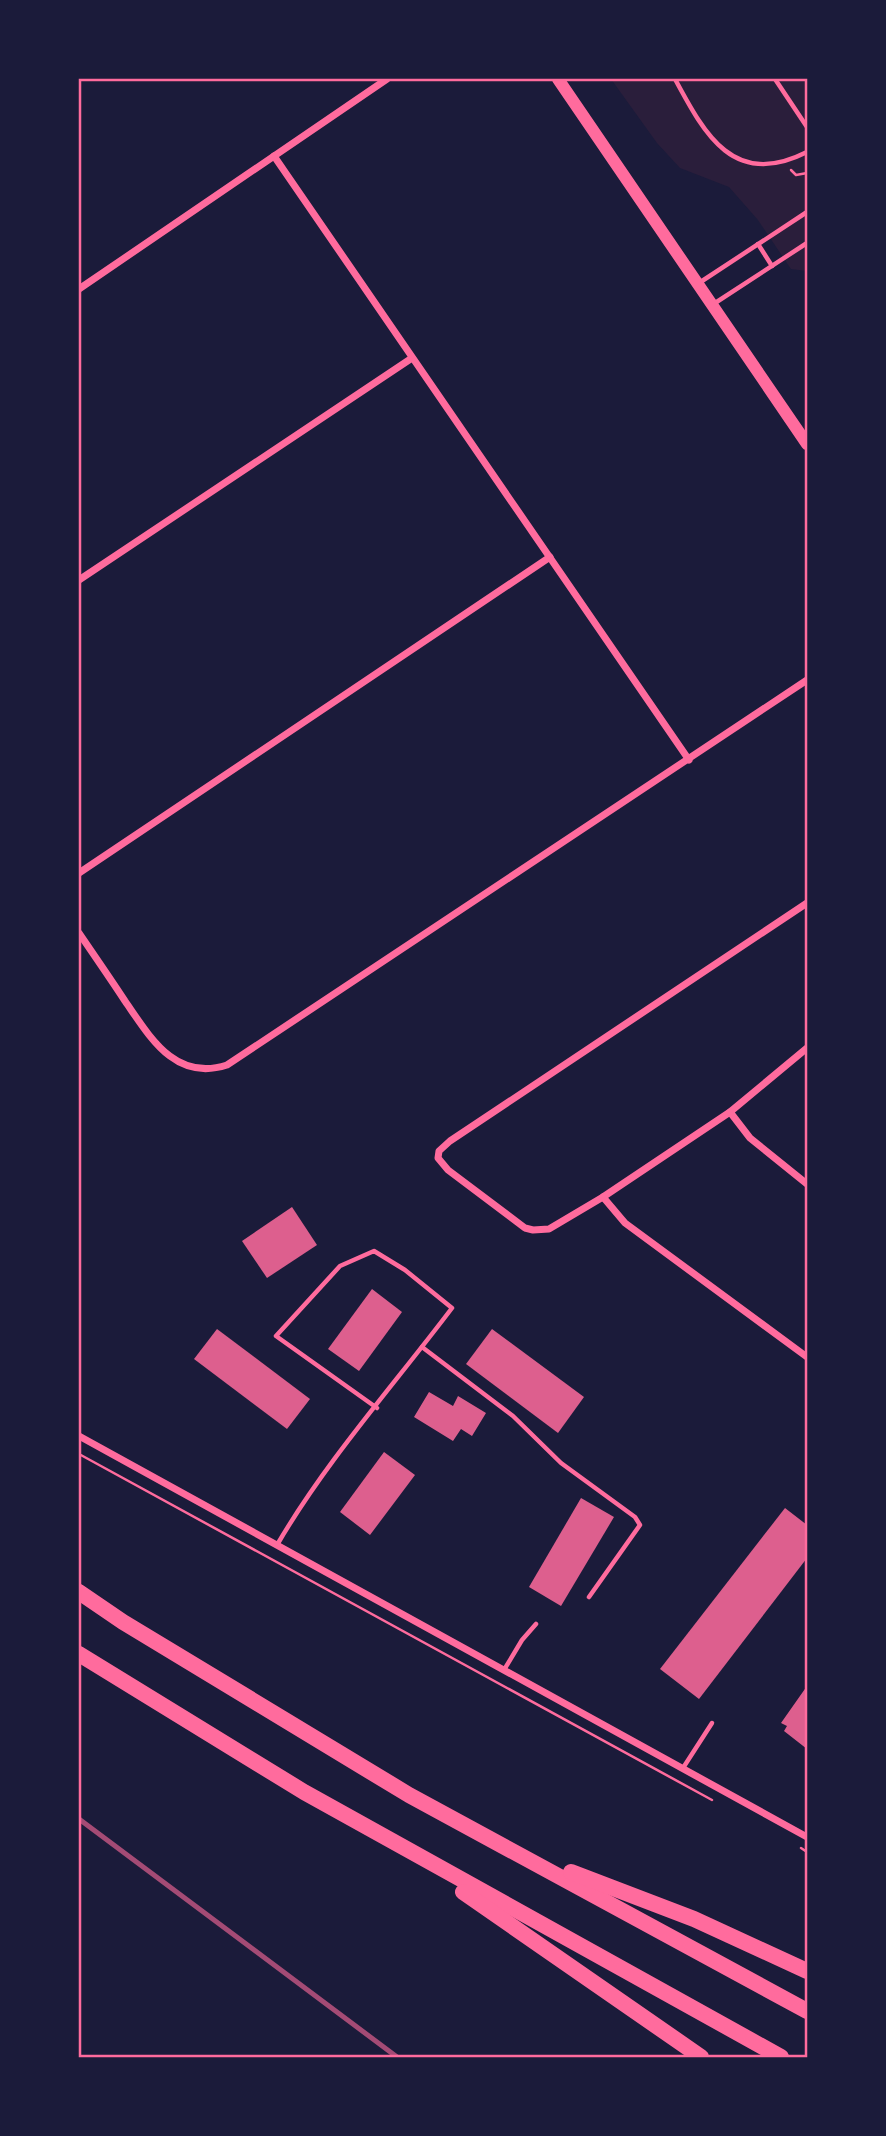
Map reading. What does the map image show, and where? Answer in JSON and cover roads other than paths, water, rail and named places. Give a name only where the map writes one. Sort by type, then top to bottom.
[{"type":"highway","points":[[79,1592],[123,1622],[409,1795],[513,1849],[807,2011]]},
{"type":"highway","points":[[79,1654],[207,1734],[411,1853],[780,2057]]},
{"type":"highway","points":[[513,1849],[694,1919],[807,1971]]},
{"type":"highway","points":[[411,1853],[533,1942],[701,2057]]},
{"type":"main road","points":[[558,79],[807,444]]},
{"type":"street","points":[[79,289],[387,79]]},
{"type":"street","points":[[274,156],[689,760]]},
{"type":"street","points":[[79,580],[412,358]]},
{"type":"street","points":[[79,873],[550,556]]},
{"type":"street","points":[[79,933],[156,1045],[185,1066],[217,1069],[236,1060],[807,680]]},
{"type":"street","points":[[807,903],[450,1141],[438,1155],[448,1170],[533,1230],[549,1229],[603,1197],[730,1112],[807,1048]]},
{"type":"street","points":[[730,1112],[750,1138],[807,1184]]},
{"type":"street","points":[[603,1197],[625,1223],[807,1357]]},
{"type":"street","points":[[79,1436],[807,1837]]},
{"type":"lane","points":[[675,79],[709,139],[727,154],[759,164],[788,160],[807,152]]},
{"type":"lane","points":[[775,79],[807,127]]},
{"type":"lane","points":[[697,284],[807,212]]},
{"type":"lane","points":[[712,306],[807,243]]},
{"type":"lane","points":[[758,244],[772,266]]},
{"type":"lane","points":[[277,1545],[300,1507],[377,1408],[452,1308],[405,1270],[374,1251],[340,1266],[276,1336],[377,1408]]},
{"type":"lane","points":[[422,1347],[513,1416],[561,1464],[635,1517],[640,1525],[589,1597]]},
{"type":"lane","points":[[504,1670],[522,1640],[536,1624]]},
{"type":"lane","points":[[683,1769],[712,1723]]},
{"type":"railway","points":[[79,1819],[397,2057]]}]
